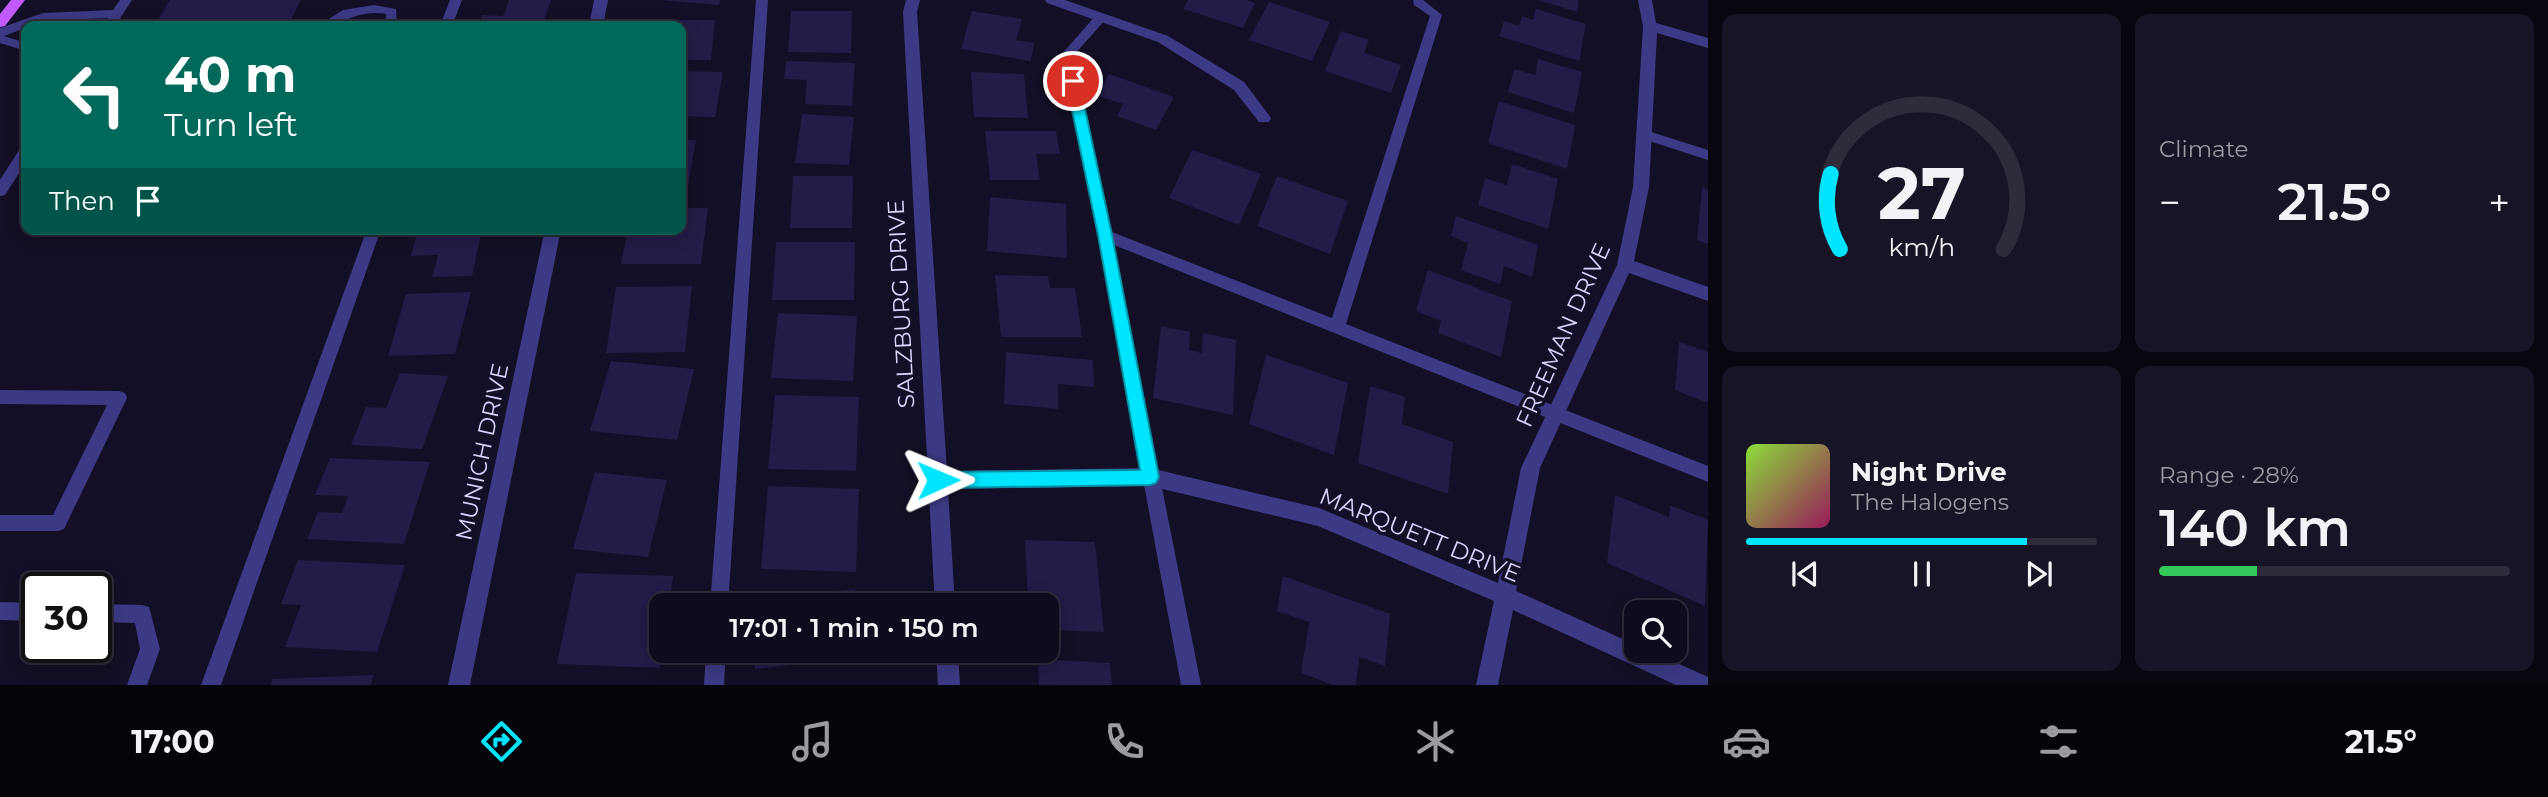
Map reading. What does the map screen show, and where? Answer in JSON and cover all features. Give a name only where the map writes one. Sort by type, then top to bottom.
[{"type":"main road","points":[[0,23],[18,0]]},
{"type":"street","points":[[597,21],[601,0]]},
{"type":"street","name":"SALZBURG DRIVE","points":[[913,0],[910,12],[944,593]]},
{"type":"street","points":[[1052,0],[1163,39],[1239,86],[1264,118]]},
{"type":"street","name":"FREEMAN DRIVE","points":[[1487,685],[1531,468],[1625,265],[1641,187],[1645,135],[1650,26],[1645,0]]},
{"type":"street","points":[[1650,26],[1708,43]]},
{"type":"street","name":"MUNICH DRIVE","points":[[459,685],[552,235]]},
{"type":"street","points":[[1625,265],[1708,294]]},
{"type":"street","name":"MARQUETT DRIVE","points":[[938,480],[1150,477],[1320,517],[1700,685]]},
{"type":"street","points":[[948,663],[949,685]]},
{"type":"lane","points":[[112,21],[126,0]]},
{"type":"lane","points":[[448,21],[456,0]]},
{"type":"lane","points":[[720,593],[762,0]]},
{"type":"lane","points":[[1337,327],[1436,15],[1416,1]]},
{"type":"lane","points":[[330,21],[338,15],[380,8],[392,12],[391,21]]},
{"type":"lane","points":[[32,21],[43,17],[117,14]]},
{"type":"lane","points":[[1101,17],[1067,55],[1105,235],[1191,685]]},
{"type":"lane","points":[[0,33],[21,25]]},
{"type":"lane","points":[[0,39],[21,45]]},
{"type":"lane","points":[[1645,135],[1708,155]]},
{"type":"lane","points":[[0,191],[21,159]]},
{"type":"lane","points":[[211,685],[372,235]]},
{"type":"lane","points":[[1105,235],[1708,474]]},
{"type":"lane","points":[[0,397],[119,398],[58,523],[0,523]]},
{"type":"lane","points":[[0,611],[21,612]]},
{"type":"lane","points":[[112,613],[142,614],[150,649],[137,685]]},
{"type":"lane","points":[[714,685],[715,663]]},
{"type":"building","points":[[170,0],[301,0],[290,21],[157,21]]},
{"type":"building","points":[[509,0],[551,0],[544,21],[480,21],[482,15],[503,16]]},
{"type":"building","points":[[660,0],[720,0],[719,5]]},
{"type":"building","points":[[1188,0],[1247,0],[1255,3],[1243,28],[1183,9]]},
{"type":"building","points":[[1539,0],[1579,0],[1577,12]]},
{"type":"building","points":[[1269,2],[1330,22],[1312,61],[1249,40]]},
{"type":"building","points":[[1536,9],[1586,24],[1579,61],[1499,36],[1504,21],[1519,26],[1522,16],[1533,20]]},
{"type":"building","points":[[791,11],[852,11],[851,53],[788,52]]},
{"type":"building","points":[[972,11],[1022,19],[1016,40],[1034,43],[1031,61],[961,49]]},
{"type":"building","points":[[715,20],[711,60],[686,60],[686,21],[660,21]]},
{"type":"building","points":[[1341,31],[1369,40],[1364,53],[1401,65],[1391,93],[1325,71]]},
{"type":"building","points":[[1538,59],[1582,72],[1574,113],[1508,92],[1514,69],[1535,75]]},
{"type":"building","points":[[786,61],[855,63],[852,106],[805,104],[807,80],[784,79]]},
{"type":"building","points":[[686,71],[723,72],[715,117],[686,116]]},
{"type":"building","points":[[971,72],[1024,74],[1028,118],[974,117]]},
{"type":"building","points":[[1109,74],[1174,97],[1156,130],[1117,116],[1123,104],[1096,95]]},
{"type":"building","points":[[1499,101],[1575,125],[1567,169],[1488,143]]},
{"type":"building","points":[[802,114],[854,117],[849,165],[795,163]]},
{"type":"building","points":[[985,131],[1056,131],[1060,154],[1036,154],[1040,180],[990,180]]},
{"type":"building","points":[[686,140],[696,140],[687,191]]},
{"type":"building","points":[[1192,150],[1261,174],[1239,225],[1169,198]]},
{"type":"building","points":[[1512,164],[1558,179],[1548,229],[1478,205],[1485,178],[1507,185]]},
{"type":"building","points":[[793,176],[853,176],[852,228],[790,228]]},
{"type":"building","points":[[1277,176],[1348,201],[1330,254],[1257,226]]},
{"type":"building","points":[[1702,188],[1708,190],[1708,244],[1697,240]]},
{"type":"building","points":[[990,197],[1066,204],[1067,258],[987,251]]},
{"type":"building","points":[[686,208],[708,208],[701,264],[621,264],[627,235],[686,235]]},
{"type":"building","points":[[1456,216],[1538,245],[1532,277],[1504,266],[1500,284],[1461,270],[1468,243],[1451,236]]},
{"type":"building","points":[[416,235],[481,235],[472,276],[432,277],[438,255],[411,256]]},
{"type":"building","points":[[776,242],[855,242],[854,300],[772,300]]},
{"type":"building","points":[[1428,270],[1512,301],[1501,357],[1438,333],[1441,321],[1416,311]]},
{"type":"building","points":[[995,275],[1048,276],[1050,288],[1075,288],[1082,337],[1001,337]]},
{"type":"building","points":[[692,286],[685,352],[606,353],[616,287]]},
{"type":"building","points":[[471,292],[455,354],[388,356],[406,294]]},
{"type":"building","points":[[778,313],[857,316],[853,381],[771,378]]},
{"type":"building","points":[[1161,326],[1190,332],[1189,350],[1202,353],[1203,333],[1236,340],[1233,415],[1153,398]]},
{"type":"building","points":[[1679,342],[1708,352],[1708,403],[1675,390]]},
{"type":"building","points":[[1006,352],[1093,360],[1094,387],[1058,384],[1058,409],[1004,404]]},
{"type":"building","points":[[1266,355],[1348,383],[1334,455],[1249,424]]},
{"type":"building","points":[[611,361],[694,369],[677,440],[590,431]]},
{"type":"building","points":[[400,373],[448,376],[422,449],[351,445],[366,407],[386,408]]},
{"type":"building","points":[[1370,386],[1405,397],[1402,424],[1453,442],[1448,494],[1358,463]]},
{"type":"building","points":[[775,395],[859,397],[856,471],[768,469]]},
{"type":"building","points":[[330,458],[430,462],[404,544],[307,539],[318,512],[342,513],[348,496],[315,495]]},
{"type":"building","points":[[595,472],[667,480],[648,557],[573,549]]},
{"type":"building","points":[[768,486],[859,489],[856,572],[761,569]]},
{"type":"building","points":[[1615,495],[1669,517],[1670,505],[1708,520],[1705,606],[1607,563]]},
{"type":"building","points":[[1025,540],[1095,542],[1104,632],[1059,630],[1059,593],[1028,593]]},
{"type":"building","points":[[298,560],[405,565],[377,652],[285,647],[301,605],[281,604]]},
{"type":"building","points":[[576,573],[673,576],[671,593],[649,593],[649,663],[660,663],[660,668],[557,664]]},
{"type":"building","points":[[1283,576],[1390,614],[1385,666],[1359,657],[1356,685],[1333,685],[1301,673],[1309,622],[1277,611]]},
{"type":"building","points":[[855,589],[855,593],[818,593]]},
{"type":"building","points":[[1059,660],[1110,663],[1112,685],[1039,685],[1038,663],[1059,663]]},
{"type":"building","points":[[755,663],[808,663],[755,669]]},
{"type":"building","points":[[373,675],[371,685],[271,685],[272,679]]},
{"type":"route","points":[[938,480],[1150,477],[1073,81]]}]
